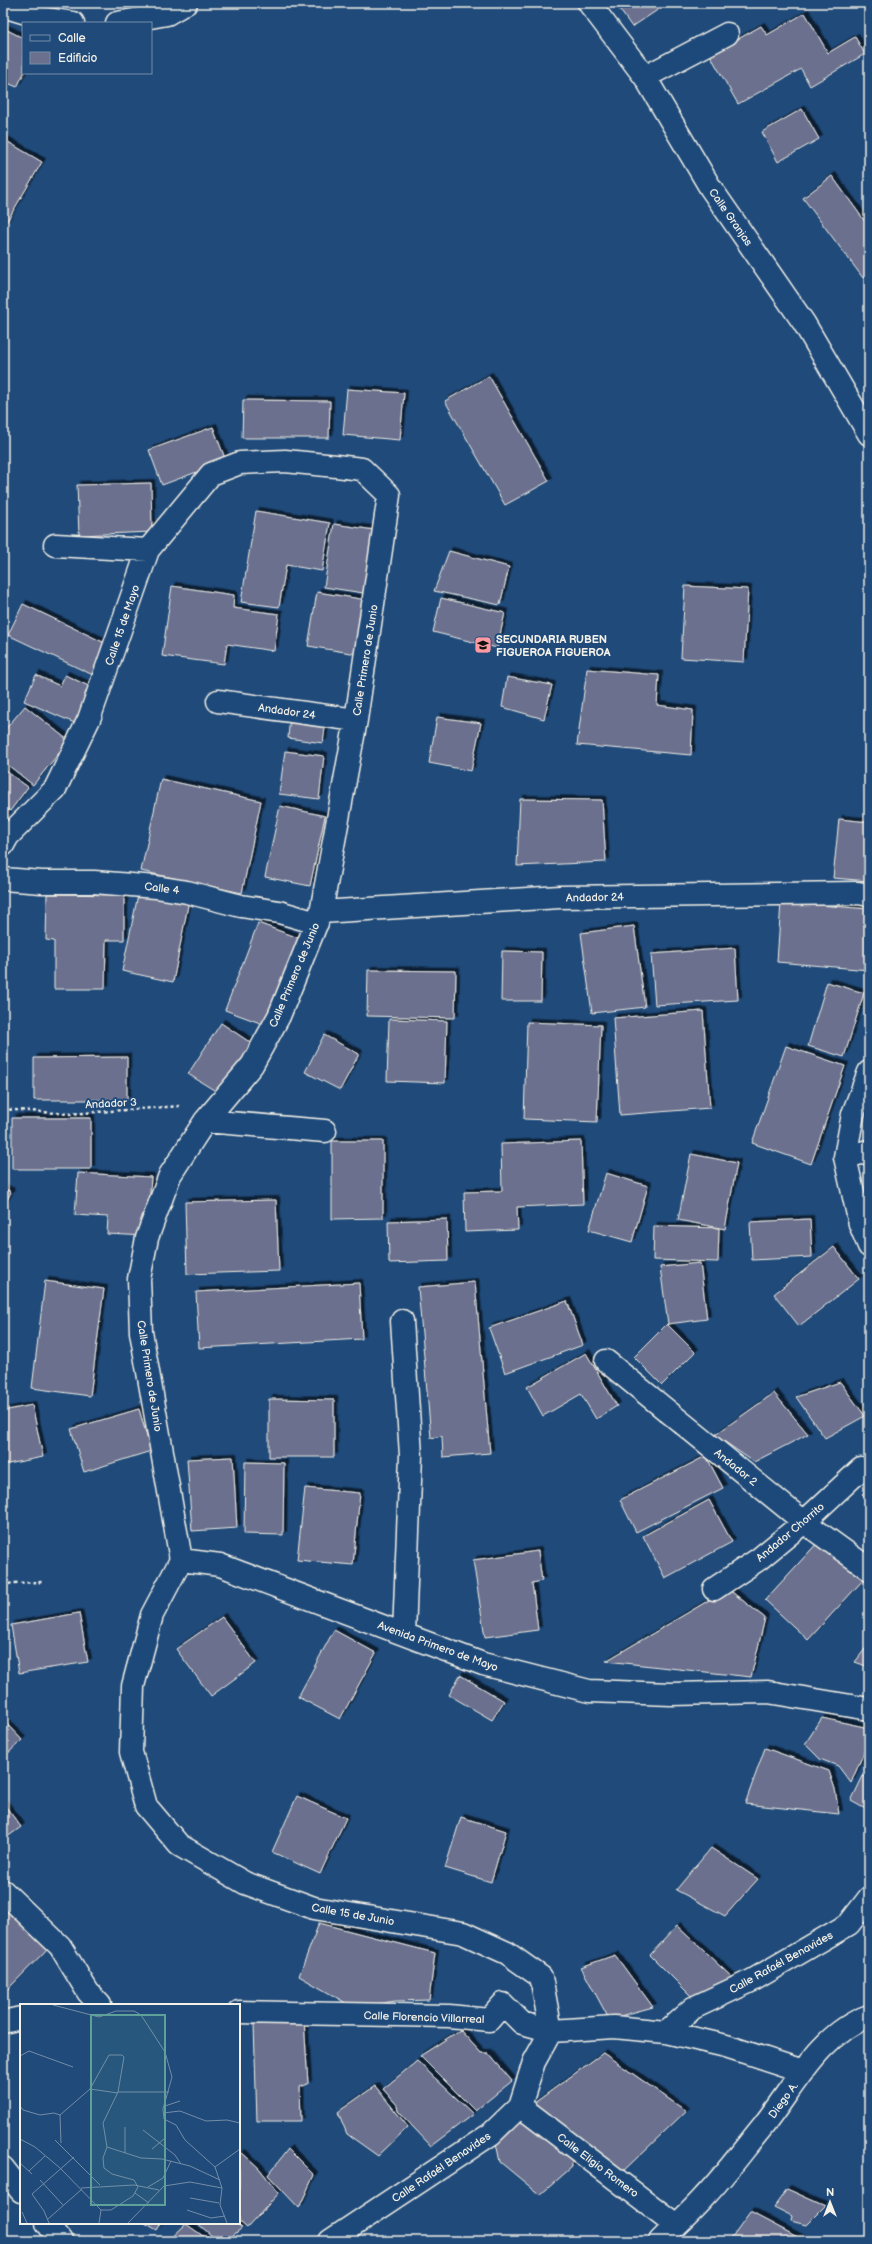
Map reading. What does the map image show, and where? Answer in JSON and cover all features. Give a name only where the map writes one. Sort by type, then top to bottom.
[{"type":"street","points":[[122,22],[167,14],[186,3]]},
{"type":"street","name":"Calle Granjas","points":[[589,3],[645,77],[710,187],[804,323],[869,434]]},
{"type":"street","points":[[3,6],[46,19],[66,22]]},
{"type":"street","points":[[645,77],[727,34]]},
{"type":"street","name":"Calle 15 de Mayo","points":[[3,845],[8,836],[55,788],[62,775],[89,720],[148,550],[210,474],[240,463],[285,460]]},
{"type":"street","name":"Calle Primero de Junio","points":[[181,1560],[141,1332],[138,1279],[147,1238],[170,1175],[205,1121],[252,1065],[279,1016],[319,918],[356,720],[390,495],[362,469],[285,460]]},
{"type":"street","points":[[55,545],[148,550]]},
{"type":"street","name":"Andador 24","points":[[218,701],[356,720]]},
{"type":"street","name":"Calle 4","points":[[3,879],[156,887],[187,892],[241,906],[319,918]]},
{"type":"street","name":"Andador 24","points":[[319,918],[560,897],[858,893],[869,895]]},
{"type":"street","points":[[869,1072],[853,1114],[845,1157],[860,1224],[869,1246]]},
{"type":"street","points":[[205,1121],[325,1131]]},
{"type":"street","points":[[845,1157],[869,1150]]},
{"type":"street","points":[[402,1321],[411,1455],[404,1634]]},
{"type":"street","name":"Andador 2","points":[[606,1361],[804,1522],[869,1569]]},
{"type":"street","name":"Andador Chorrito","points":[[714,1589],[759,1559],[804,1522],[861,1469]]},
{"type":"street","name":"Avenida Primero de Mayo","points":[[181,1560],[220,1565],[483,1664],[589,1691],[671,1694],[768,1692],[869,1709]]},
{"type":"street","name":"Calle 15 de Junio","points":[[181,1560],[152,1615],[133,1686],[131,1752],[146,1806],[179,1845],[245,1884],[314,1908],[463,1933],[508,1952],[541,1977],[551,2031]]},
{"type":"street","points":[[3,1891],[60,1946],[88,1992],[99,2004]]},
{"type":"street","name":"Calle Rafaél Benavides","points":[[666,2032],[693,2008],[753,1980],[849,1924],[869,1898]]},
{"type":"street","name":"Calle Florencio Villarreal","points":[[240,2012],[449,2016],[489,2020],[503,2004],[522,2023],[551,2031],[614,2027],[666,2032],[726,2046],[803,2071]]},
{"type":"street","name":"Diego A.","points":[[660,2241],[706,2195],[784,2099],[803,2071],[823,2047],[856,2020],[869,2016]]},
{"type":"street","points":[[3,2022],[20,2018]]},
{"type":"street","name":"Calle Rafaél Benavides","points":[[330,2241],[491,2134],[520,2106],[534,2062],[551,2031]]},
{"type":"street","name":"Calle Eligio Romero","points":[[520,2106],[676,2225]]},
{"type":"street","points":[[3,2168],[20,2190]]},
{"type":"street","points":[[48,2224],[61,2241]]},
{"type":"path","name":"Andador 3","points":[[3,1110],[69,1114],[220,1103]]},
{"type":"path","points":[[3,1586],[12,1583],[44,1582]]},
{"type":"building","points":[[615,3],[668,3],[632,27]]},
{"type":"building","points":[[805,13],[828,53],[855,37],[865,54],[810,86],[801,69],[738,104],[710,55],[761,26],[767,35]]},
{"type":"building","points":[[3,28],[22,38],[22,74],[24,74],[17,87],[3,81]]},
{"type":"building","points":[[802,109],[819,139],[778,162],[762,132]]},
{"type":"building","points":[[3,139],[42,162],[3,228]]},
{"type":"building","points":[[832,176],[869,227],[869,274],[863,278],[803,198]]},
{"type":"building","points":[[869,348],[869,357],[865,352]]},
{"type":"building","points":[[489,376],[549,481],[505,505],[445,401]]},
{"type":"building","points":[[347,389],[404,393],[400,440],[343,435]]},
{"type":"building","points":[[243,400],[330,401],[329,438],[242,438]]},
{"type":"building","points":[[213,427],[226,461],[162,485],[149,450]]},
{"type":"building","points":[[151,483],[152,532],[79,535],[77,485]]},
{"type":"building","points":[[256,511],[330,523],[322,571],[286,565],[279,607],[241,602]]},
{"type":"building","points":[[334,524],[381,531],[370,594],[324,587]]},
{"type":"building","points":[[449,551],[509,567],[500,605],[434,591]]},
{"type":"building","points":[[172,586],[234,595],[233,608],[279,614],[274,651],[227,644],[224,664],[162,656]]},
{"type":"building","points":[[685,586],[748,589],[744,662],[681,658]]},
{"type":"building","points":[[317,592],[367,600],[357,654],[308,646]]},
{"type":"building","points":[[441,598],[505,613],[497,648],[433,632]]},
{"type":"building","points":[[23,604],[107,644],[93,675],[8,635]]},
{"type":"building","points":[[587,669],[659,675],[657,705],[693,710],[691,755],[577,745]]},
{"type":"building","points":[[36,675],[60,686],[65,675],[95,689],[79,725],[24,701]]},
{"type":"building","points":[[507,677],[552,685],[544,719],[502,707]]},
{"type":"building","points":[[25,706],[69,741],[33,785],[3,761],[3,732]]},
{"type":"building","points":[[290,715],[326,720],[323,743],[288,738]]},
{"type":"building","points":[[437,717],[481,723],[471,771],[429,763]]},
{"type":"building","points":[[285,751],[324,756],[319,799],[279,794]]},
{"type":"building","points":[[3,769],[28,787],[10,811],[3,806]]},
{"type":"building","points":[[161,779],[261,801],[242,893],[141,871]]},
{"type":"building","points":[[520,799],[602,800],[606,862],[517,866]]},
{"type":"building","points":[[280,806],[325,816],[310,886],[265,877]]},
{"type":"building","points":[[3,813],[7,815],[3,822]]},
{"type":"building","points":[[839,819],[869,822],[869,881],[833,878]]},
{"type":"building","points":[[139,890],[189,900],[173,982],[122,971]]},
{"type":"building","points":[[47,894],[124,895],[124,940],[106,940],[105,989],[54,989],[54,941],[46,940]]},
{"type":"building","points":[[781,902],[869,909],[869,970],[777,962]]},
{"type":"building","points":[[258,923],[304,940],[271,1027],[225,1010]]},
{"type":"building","points":[[634,926],[645,1007],[592,1013],[581,933]]},
{"type":"building","points":[[735,948],[738,1000],[655,1005],[651,954]]},
{"type":"building","points":[[502,951],[542,952],[541,1001],[501,1001]]},
{"type":"building","points":[[368,970],[456,971],[455,1018],[367,1016]]},
{"type":"building","points":[[827,982],[864,993],[844,1057],[808,1046]]},
{"type":"building","points":[[703,1011],[710,1108],[620,1115],[613,1018]]},
{"type":"building","points":[[389,1019],[447,1021],[445,1083],[387,1081]]},
{"type":"building","points":[[527,1022],[601,1025],[597,1122],[524,1119]]},
{"type":"building","points":[[221,1023],[254,1045],[222,1095],[188,1074]]},
{"type":"building","points":[[324,1035],[359,1054],[340,1090],[305,1072]]},
{"type":"building","points":[[786,1046],[845,1066],[811,1164],[752,1143]]},
{"type":"building","points":[[127,1057],[127,1100],[34,1100],[34,1058]]},
{"type":"building","points":[[12,1118],[91,1118],[91,1169],[12,1169]]},
{"type":"building","points":[[332,1141],[383,1141],[383,1218],[332,1219]]},
{"type":"building","points":[[581,1141],[583,1204],[517,1207],[518,1230],[465,1232],[464,1192],[502,1191],[501,1144]]},
{"type":"building","points":[[691,1154],[737,1163],[725,1229],[678,1220]]},
{"type":"building","points":[[78,1173],[151,1177],[147,1236],[107,1234],[108,1217],[75,1215]]},
{"type":"building","points":[[606,1173],[648,1186],[632,1242],[589,1230]]},
{"type":"building","points":[[3,1188],[11,1192],[3,1208]]},
{"type":"building","points":[[276,1200],[279,1271],[187,1274],[185,1202]]},
{"type":"building","points":[[447,1219],[448,1261],[389,1263],[388,1221]]},
{"type":"building","points":[[810,1219],[812,1257],[752,1260],[750,1222]]},
{"type":"building","points":[[654,1226],[719,1228],[718,1262],[653,1260]]},
{"type":"building","points":[[834,1247],[859,1279],[799,1326],[774,1294]]},
{"type":"building","points":[[700,1263],[707,1319],[668,1324],[660,1267]]},
{"type":"building","points":[[45,1281],[104,1289],[90,1396],[32,1388]]},
{"type":"building","points":[[475,1282],[490,1453],[443,1457],[442,1436],[431,1438],[418,1287]]},
{"type":"building","points":[[359,1283],[362,1339],[199,1348],[196,1292]]},
{"type":"building","points":[[567,1301],[583,1345],[505,1373],[489,1328]]},
{"type":"building","points":[[667,1324],[695,1352],[662,1385],[634,1357]]},
{"type":"building","points":[[586,1353],[617,1406],[596,1419],[581,1394],[543,1416],[527,1387]]},
{"type":"building","points":[[840,1382],[865,1416],[825,1438],[796,1397]]},
{"type":"building","points":[[774,1393],[808,1434],[754,1462],[715,1435]]},
{"type":"building","points":[[269,1399],[334,1400],[334,1457],[269,1457]]},
{"type":"building","points":[[32,1405],[43,1457],[3,1465],[3,1411]]},
{"type":"building","points":[[139,1409],[151,1451],[84,1472],[71,1429]]},
{"type":"building","points":[[706,1456],[723,1488],[636,1532],[620,1500]]},
{"type":"building","points":[[233,1457],[237,1528],[192,1531],[187,1459]]},
{"type":"building","points":[[245,1462],[284,1463],[283,1535],[244,1534]]},
{"type":"building","points":[[869,1487],[869,1501],[862,1494]]},
{"type":"building","points":[[305,1488],[360,1493],[353,1565],[297,1560]]},
{"type":"building","points":[[709,1500],[732,1542],[665,1578],[643,1536]]},
{"type":"building","points":[[820,1540],[864,1579],[808,1640],[765,1600]]},
{"type":"building","points":[[538,1551],[542,1581],[532,1583],[538,1630],[485,1637],[473,1560]]},
{"type":"building","points":[[728,1589],[765,1618],[751,1677],[606,1661]]},
{"type":"building","points":[[79,1613],[88,1662],[19,1673],[11,1625]]},
{"type":"building","points":[[222,1617],[256,1663],[211,1696],[176,1649]]},
{"type":"building","points":[[334,1630],[376,1653],[340,1719],[298,1697]]},
{"type":"building","points":[[869,1644],[869,1667],[855,1662]]},
{"type":"building","points":[[460,1675],[504,1701],[492,1720],[449,1695]]},
{"type":"building","points":[[822,1718],[869,1728],[869,1740],[851,1783],[838,1766],[820,1759],[805,1744]]},
{"type":"building","points":[[3,1720],[22,1740],[3,1758]]},
{"type":"building","points":[[765,1748],[829,1771],[835,1789],[839,1814],[745,1804]]},
{"type":"building","points":[[863,1776],[869,1778],[869,1811],[851,1801]]},
{"type":"building","points":[[297,1796],[346,1818],[320,1874],[272,1852]]},
{"type":"building","points":[[3,1803],[21,1827],[3,1840]]},
{"type":"building","points":[[461,1817],[506,1831],[491,1882],[445,1868]]},
{"type":"building","points":[[711,1848],[758,1879],[725,1916],[676,1890]]},
{"type":"building","points":[[3,1904],[53,1943],[8,1989],[3,1984]]},
{"type":"building","points":[[319,1923],[435,1953],[429,2000],[396,2001],[353,2007],[299,1976]]},
{"type":"building","points":[[677,1926],[736,1981],[695,2000],[650,1955]]},
{"type":"building","points":[[615,1955],[653,2007],[609,2019],[581,1967]]},
{"type":"building","points":[[304,2020],[308,2084],[300,2087],[301,2121],[257,2121],[254,2024]]},
{"type":"building","points":[[460,2030],[481,2053],[488,2053],[512,2081],[475,2111],[420,2056]]},
{"type":"building","points":[[603,2053],[686,2111],[619,2175],[533,2104]]},
{"type":"building","points":[[417,2061],[473,2114],[431,2146],[398,2111],[397,2105],[383,2089]]},
{"type":"building","points":[[375,2086],[408,2127],[378,2156],[347,2134],[338,2112]]},
{"type":"building","points":[[520,2117],[571,2154],[572,2167],[540,2195],[500,2162],[495,2138]]},
{"type":"building","points":[[288,2149],[314,2175],[299,2208],[268,2175]]},
{"type":"building","points":[[242,2153],[258,2167],[279,2193],[247,2228],[240,2222],[240,2154]]},
{"type":"building","points":[[787,2189],[825,2206],[806,2225],[791,2221],[792,2216],[774,2207]]},
{"type":"building","points":[[750,2212],[801,2239],[800,2241],[729,2241]]},
{"type":"building","points":[[147,2224],[160,2224],[157,2230]]},
{"type":"building","points":[[186,2224],[210,2241],[168,2241]]},
{"type":"building","points":[[198,2224],[237,2224],[242,2228],[226,2241],[218,2241]]},
{"type":"place","name":"SECUNDARIA RUBEN FIGUEROA FIGUEROA","points":[[483,645]]}]
